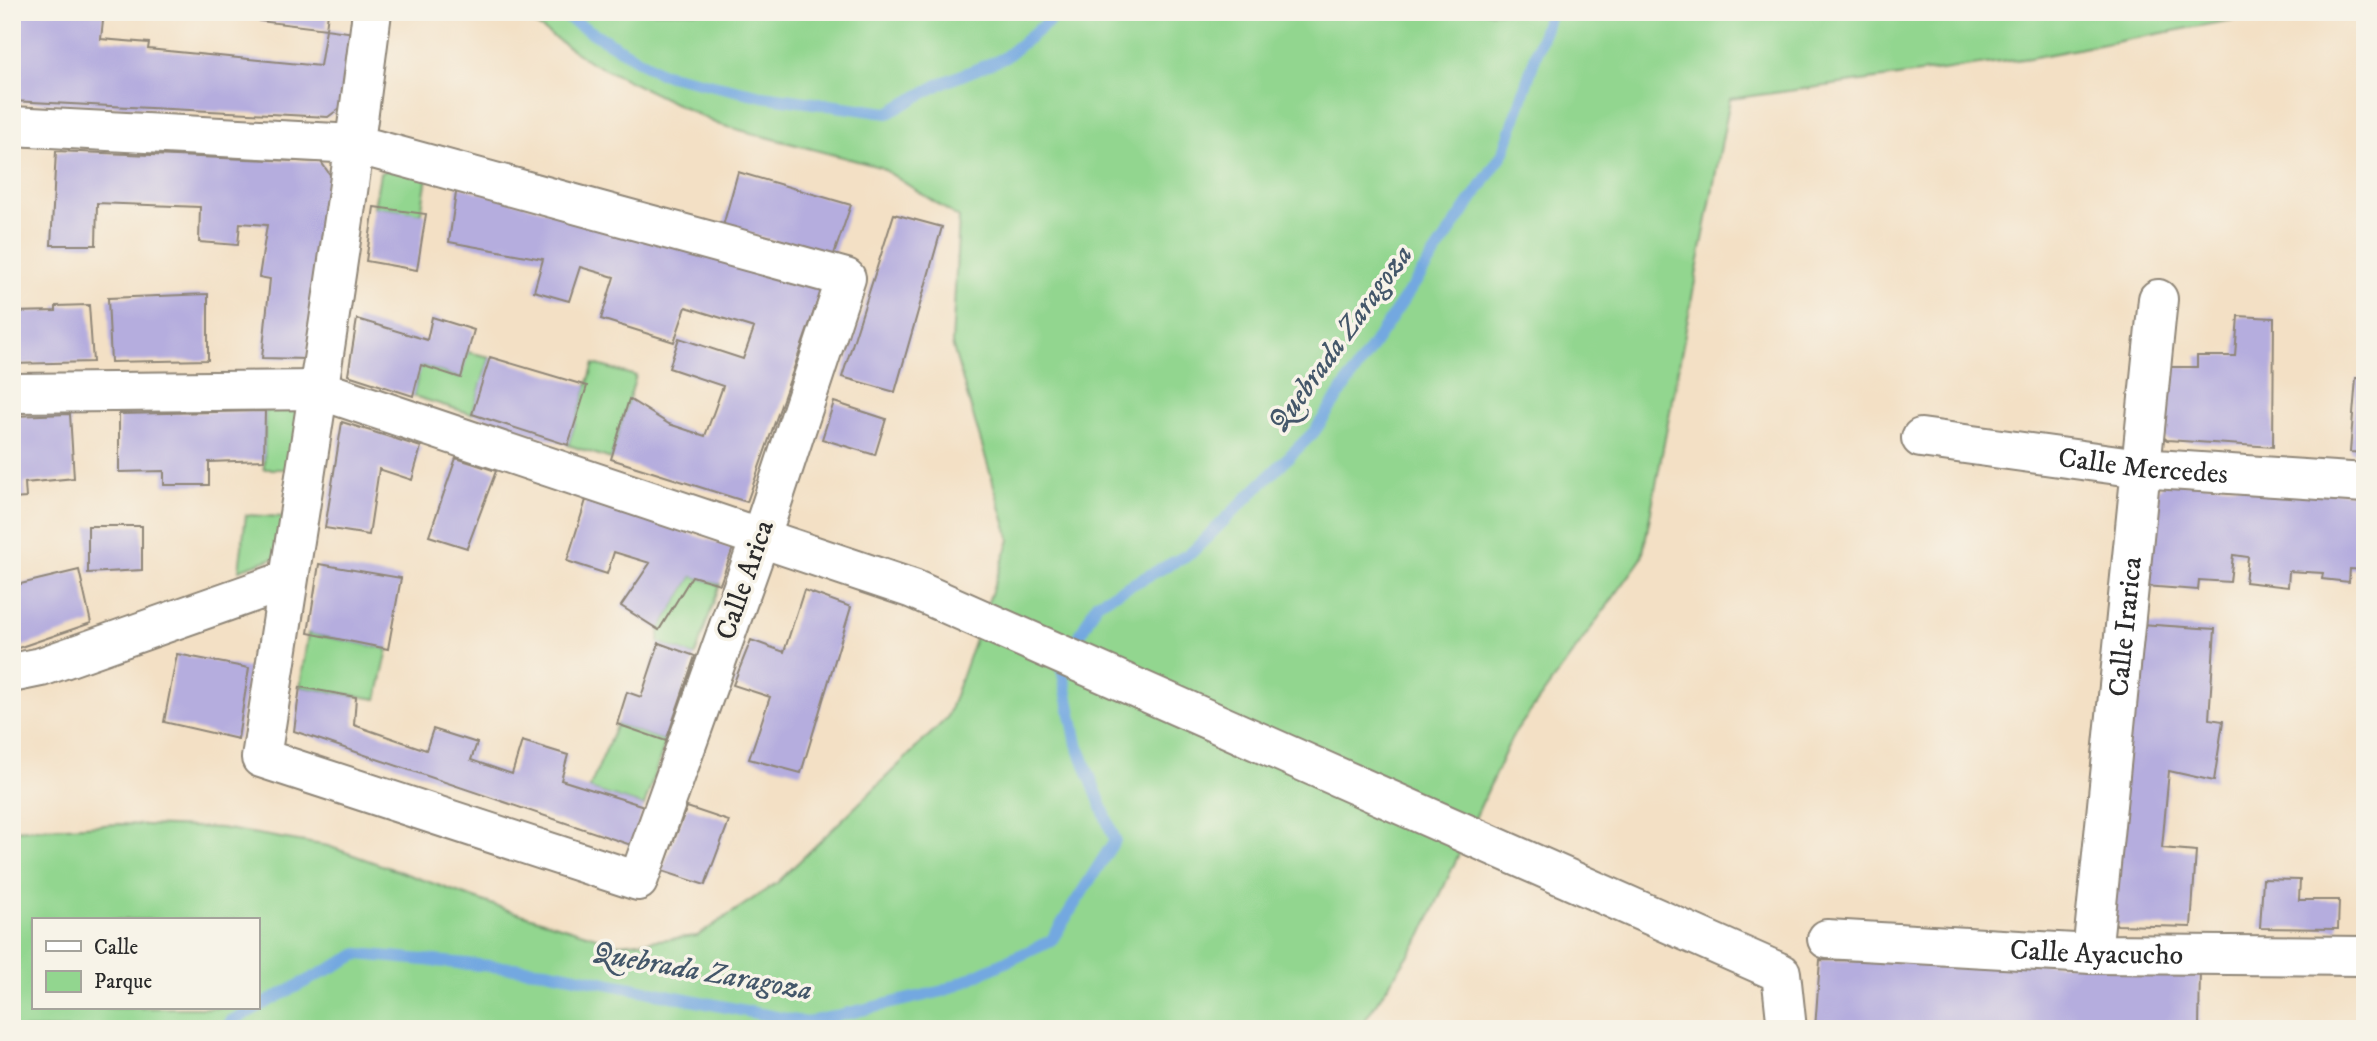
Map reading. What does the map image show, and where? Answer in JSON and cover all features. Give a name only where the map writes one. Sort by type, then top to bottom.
[{"type":"street","points":[[12,673],[41,667],[288,580],[320,390],[372,12]]},
{"type":"street","points":[[12,126],[355,144]]},
{"type":"street","name":"Calle Arica","points":[[288,580],[261,758],[638,881],[761,536],[846,278],[355,144]]},
{"type":"street","name":"Calle Irarica","points":[[2092,954],[2158,299]]},
{"type":"street","points":[[12,393],[320,390],[761,536],[912,589],[1781,973],[1787,1029]]},
{"type":"street","name":"Calle Mercedes","points":[[1921,438],[2140,468],[2365,483]]},
{"type":"street","name":"Calle Ayacucho","points":[[1827,940],[2092,954],[2365,956]]},
{"type":"green space","points":[[517,12],[2274,12],[2030,58],[1730,99],[1642,558],[1512,737],[1422,935],[1359,1029],[12,1029],[12,830],[121,824],[221,828],[328,846],[505,909],[619,944],[697,936],[778,882],[947,718],[1010,540],[952,344],[959,218],[880,167],[717,124],[590,62]]},
{"type":"green space","points":[[392,168],[427,177],[421,214],[374,207],[380,173]]},
{"type":"green space","points":[[468,352],[490,357],[472,414],[413,396],[421,365],[460,378]]},
{"type":"green space","points":[[594,364],[636,376],[611,459],[568,445]]},
{"type":"green space","points":[[302,410],[291,469],[264,469],[265,411]]},
{"type":"green space","points":[[246,515],[284,517],[277,557],[239,570]]},
{"type":"green space","points":[[692,576],[720,584],[695,656],[659,643],[659,630]]},
{"type":"green space","points":[[308,633],[388,649],[377,699],[300,687]]},
{"type":"green space","points":[[617,724],[666,741],[644,806],[589,789]]},
{"type":"building","points":[[12,12],[104,12],[101,39],[149,43],[148,49],[320,66],[326,29],[355,33],[344,105],[328,117],[12,101]]},
{"type":"building","points":[[261,12],[328,12],[326,29],[259,21]]},
{"type":"building","points":[[56,151],[321,162],[333,179],[307,359],[262,358],[270,279],[259,277],[267,225],[240,223],[238,245],[199,242],[200,207],[97,203],[96,245],[51,245]]},
{"type":"building","points":[[738,172],[851,205],[833,257],[723,226]]},
{"type":"building","points":[[457,186],[822,288],[747,502],[611,459],[629,399],[669,424],[705,436],[723,386],[669,368],[679,338],[743,359],[754,328],[686,307],[674,342],[601,319],[614,277],[580,267],[569,301],[534,291],[543,259],[449,242]]},
{"type":"building","points":[[374,207],[426,214],[417,270],[366,261]]},
{"type":"building","points":[[894,214],[942,227],[895,392],[842,377]]},
{"type":"building","points":[[208,294],[208,360],[111,362],[108,298]]},
{"type":"building","points":[[89,305],[93,362],[12,364],[12,312],[56,311],[56,306]]},
{"type":"building","points":[[2238,316],[2274,318],[2273,447],[2167,440],[2157,432],[2161,367],[2197,367],[2197,356],[2235,356]]},
{"type":"building","points":[[432,317],[474,330],[461,378],[421,365],[413,396],[348,375],[357,319],[427,340]]},
{"type":"building","points":[[490,357],[587,386],[568,445],[472,414]]},
{"type":"building","points":[[2356,378],[2365,379],[2365,453],[2350,452]]},
{"type":"building","points":[[834,402],[886,419],[875,455],[822,439]]},
{"type":"building","points":[[265,411],[264,460],[209,462],[209,485],[164,485],[164,471],[119,472],[119,414]]},
{"type":"building","points":[[70,414],[74,478],[25,483],[26,498],[12,499],[12,416]]},
{"type":"building","points":[[342,422],[421,447],[412,480],[379,469],[369,535],[325,528]]},
{"type":"building","points":[[456,458],[496,471],[467,548],[429,536]]},
{"type":"building","points":[[2165,481],[2365,494],[2365,570],[2350,569],[2349,582],[2322,579],[2323,573],[2289,571],[2288,587],[2245,582],[2248,557],[2233,555],[2230,582],[2199,580],[2198,590],[2144,586],[2154,494]]},
{"type":"building","points":[[586,500],[733,548],[720,584],[692,576],[659,630],[621,606],[650,563],[614,552],[607,574],[567,561]]},
{"type":"building","points":[[88,526],[142,526],[142,570],[88,573]]},
{"type":"building","points":[[319,564],[401,578],[388,649],[308,633]]},
{"type":"building","points":[[79,570],[91,623],[12,650],[12,586]]},
{"type":"building","points":[[804,590],[851,607],[801,773],[749,759],[770,697],[733,685],[751,640],[784,652]]},
{"type":"building","points":[[2140,624],[2215,629],[2209,719],[2223,721],[2214,781],[2169,771],[2162,848],[2196,851],[2191,927],[2117,925],[2108,914]]},
{"type":"building","points":[[659,643],[695,656],[666,741],[617,724],[627,692],[641,697]]},
{"type":"building","points":[[177,654],[249,668],[238,739],[164,722]]},
{"type":"building","points":[[300,687],[356,697],[354,725],[426,750],[433,729],[477,743],[471,760],[512,774],[522,741],[568,755],[561,780],[644,806],[631,845],[294,731]]},
{"type":"building","points":[[687,807],[729,821],[705,885],[662,871]]},
{"type":"building","points":[[2263,879],[2300,880],[2299,900],[2339,900],[2338,929],[2260,928]]},
{"type":"building","points":[[1820,960],[2200,966],[2199,1029],[1815,1029]]},
{"type":"waterway","points":[[558,12],[660,73],[762,96],[888,113],[940,84],[1004,58],[1060,12]]},
{"type":"waterway","name":"Quebrada Zaragoza","points":[[259,1006],[358,954],[546,971],[806,1023],[943,991],[1051,941],[1115,840],[1077,744],[1062,669],[1097,603],[1191,553],[1314,432],[1504,152],[1550,12]]},
{"type":"waterway","name":"Quebrada Zaragoza","points":[[227,1029],[231,1021],[252,1010]]}]
